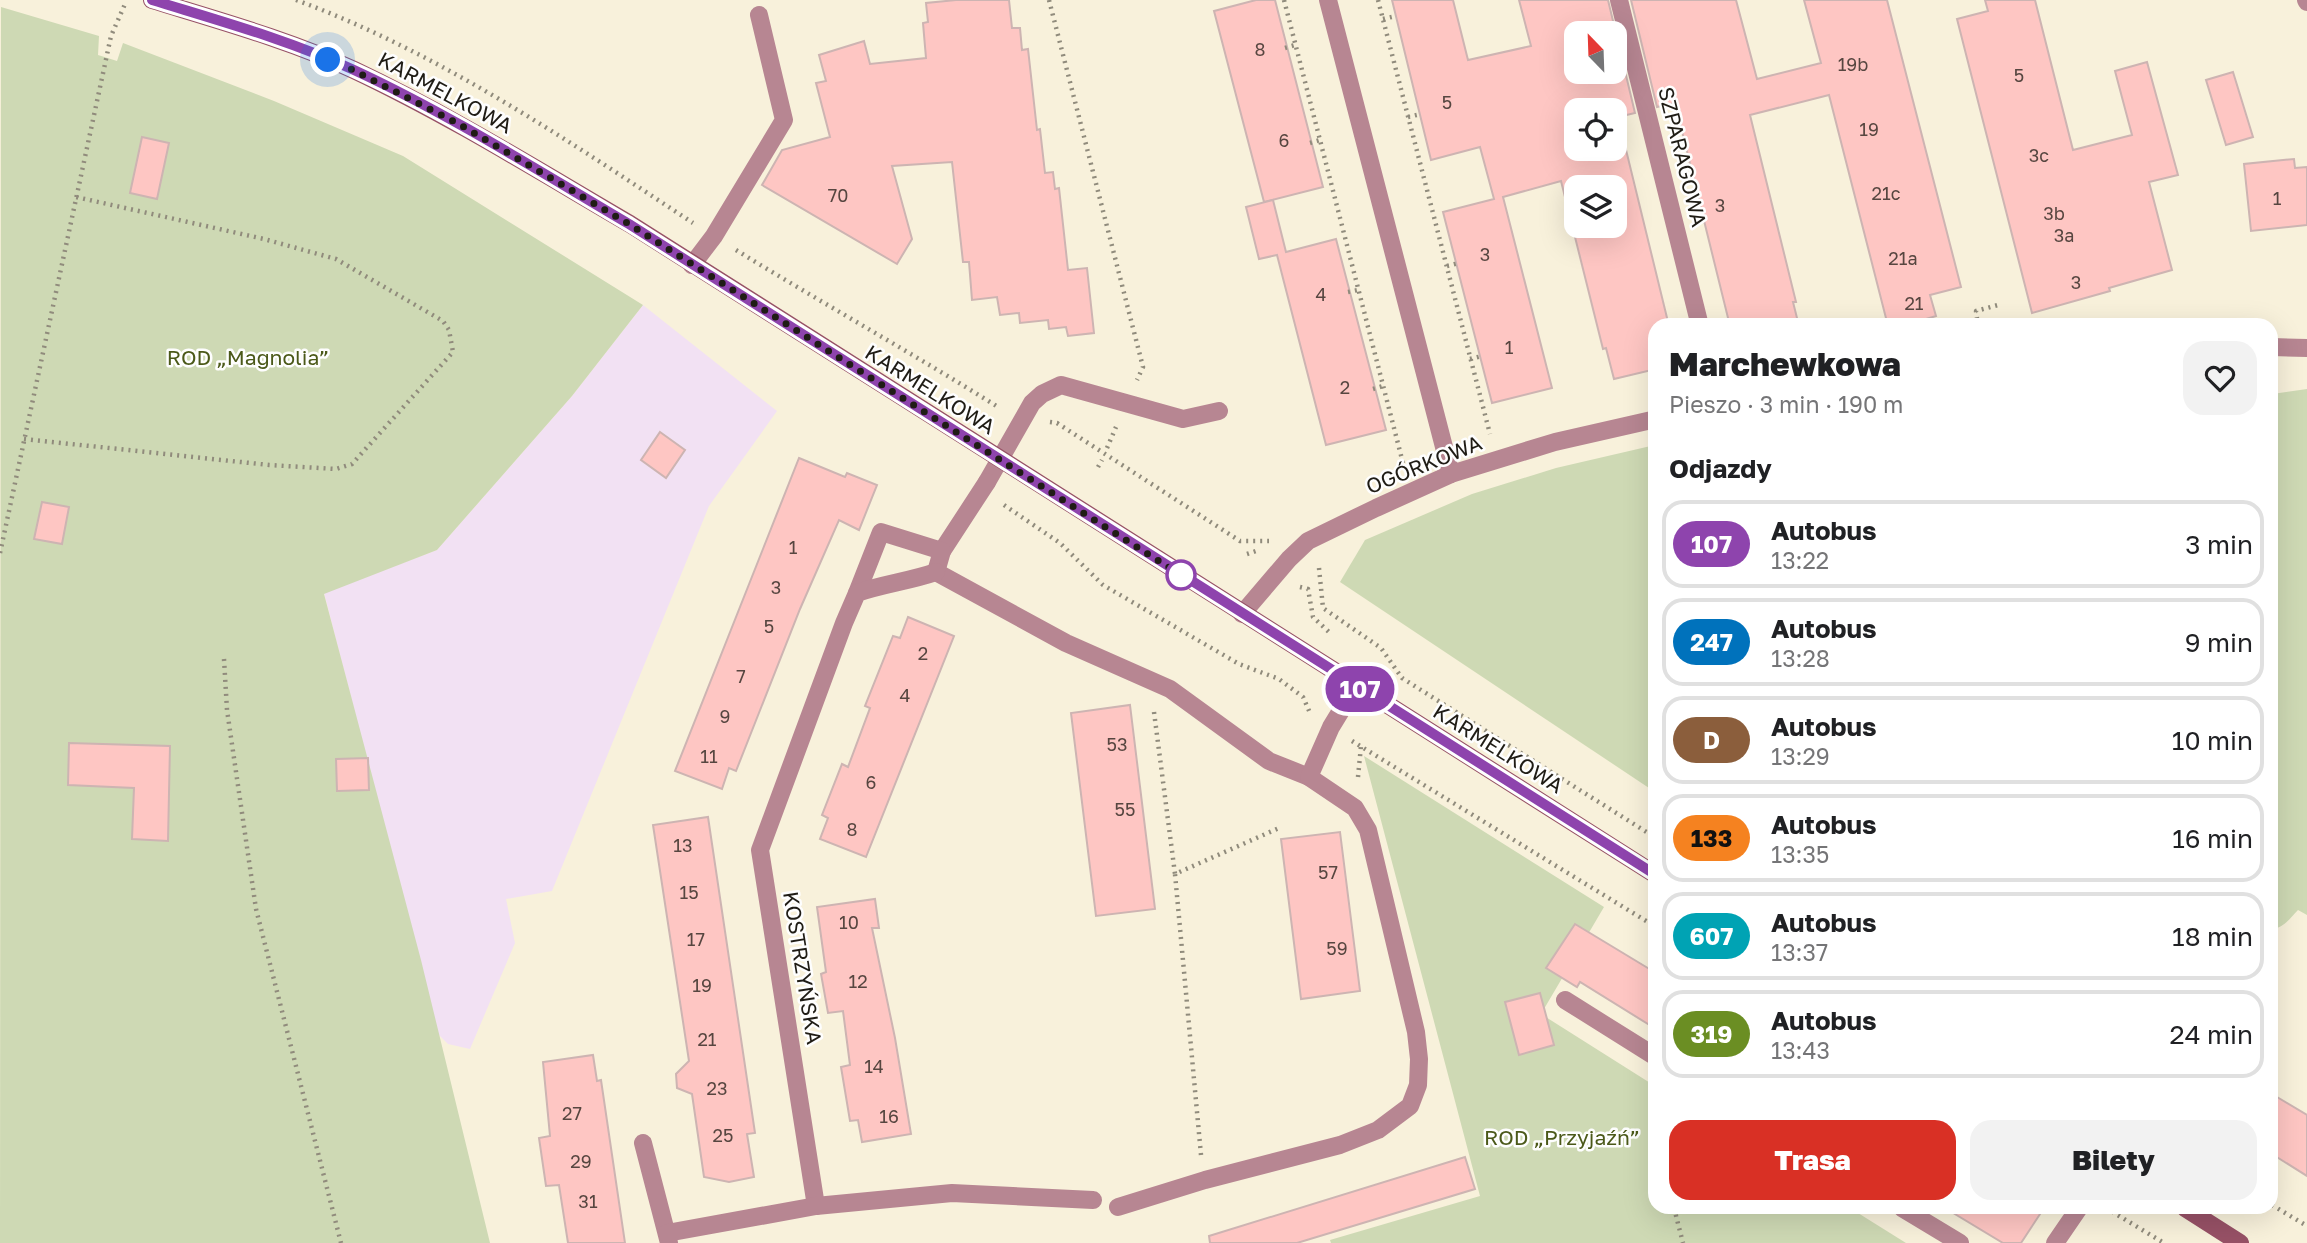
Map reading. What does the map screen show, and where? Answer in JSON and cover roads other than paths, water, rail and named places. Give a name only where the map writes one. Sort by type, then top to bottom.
[{"type":"street","name":"KARMELKOWA","points":[[152,0],[255,32],[353,70],[457,123],[629,224],[1648,870]]},
{"type":"street","points":[[1328,0],[1451,474]]},
{"type":"street","name":"SZPARAGOWA","points":[[1619,0],[1698,318]]},
{"type":"street","points":[[692,265],[714,236],[784,120],[759,15]]},
{"type":"street","points":[[2278,347],[2307,348]]},
{"type":"street","points":[[936,572],[942,551],[985,486],[1022,418],[1042,394],[1061,385],[1182,419],[1219,411]]},
{"type":"street","name":"OGÓRKOWA","points":[[1242,614],[1295,552],[1308,541],[1451,474],[1555,442],[1648,421]]},
{"type":"street","name":"KOSTRZYŃSKA","points":[[816,1206],[760,850],[844,623],[881,532],[942,551]]},
{"type":"street","points":[[857,593],[936,572],[1066,643],[1170,689],[1269,761],[1309,777],[1355,808],[1368,830],[1416,1032],[1418,1085],[1410,1106],[1378,1130],[1340,1145],[1205,1180],[1118,1207]]},
{"type":"street","points":[[1309,777],[1331,727],[1356,686]]},
{"type":"street","points":[[1565,1000],[1648,1052]]},
{"type":"street","points":[[643,1143],[668,1238],[816,1206],[952,1193],[1093,1200]]},
{"type":"street","points":[[1912,1214],[1960,1243]]},
{"type":"street","points":[[2055,1243],[2075,1214]]},
{"type":"street","points":[[2194,1214],[2240,1243]]},
{"type":"park label","name":"ROD „Magnolia”","points":[[248,358]]},
{"type":"park label","name":"ROD „Przyjaźń”","points":[[1562,1138]]}]
